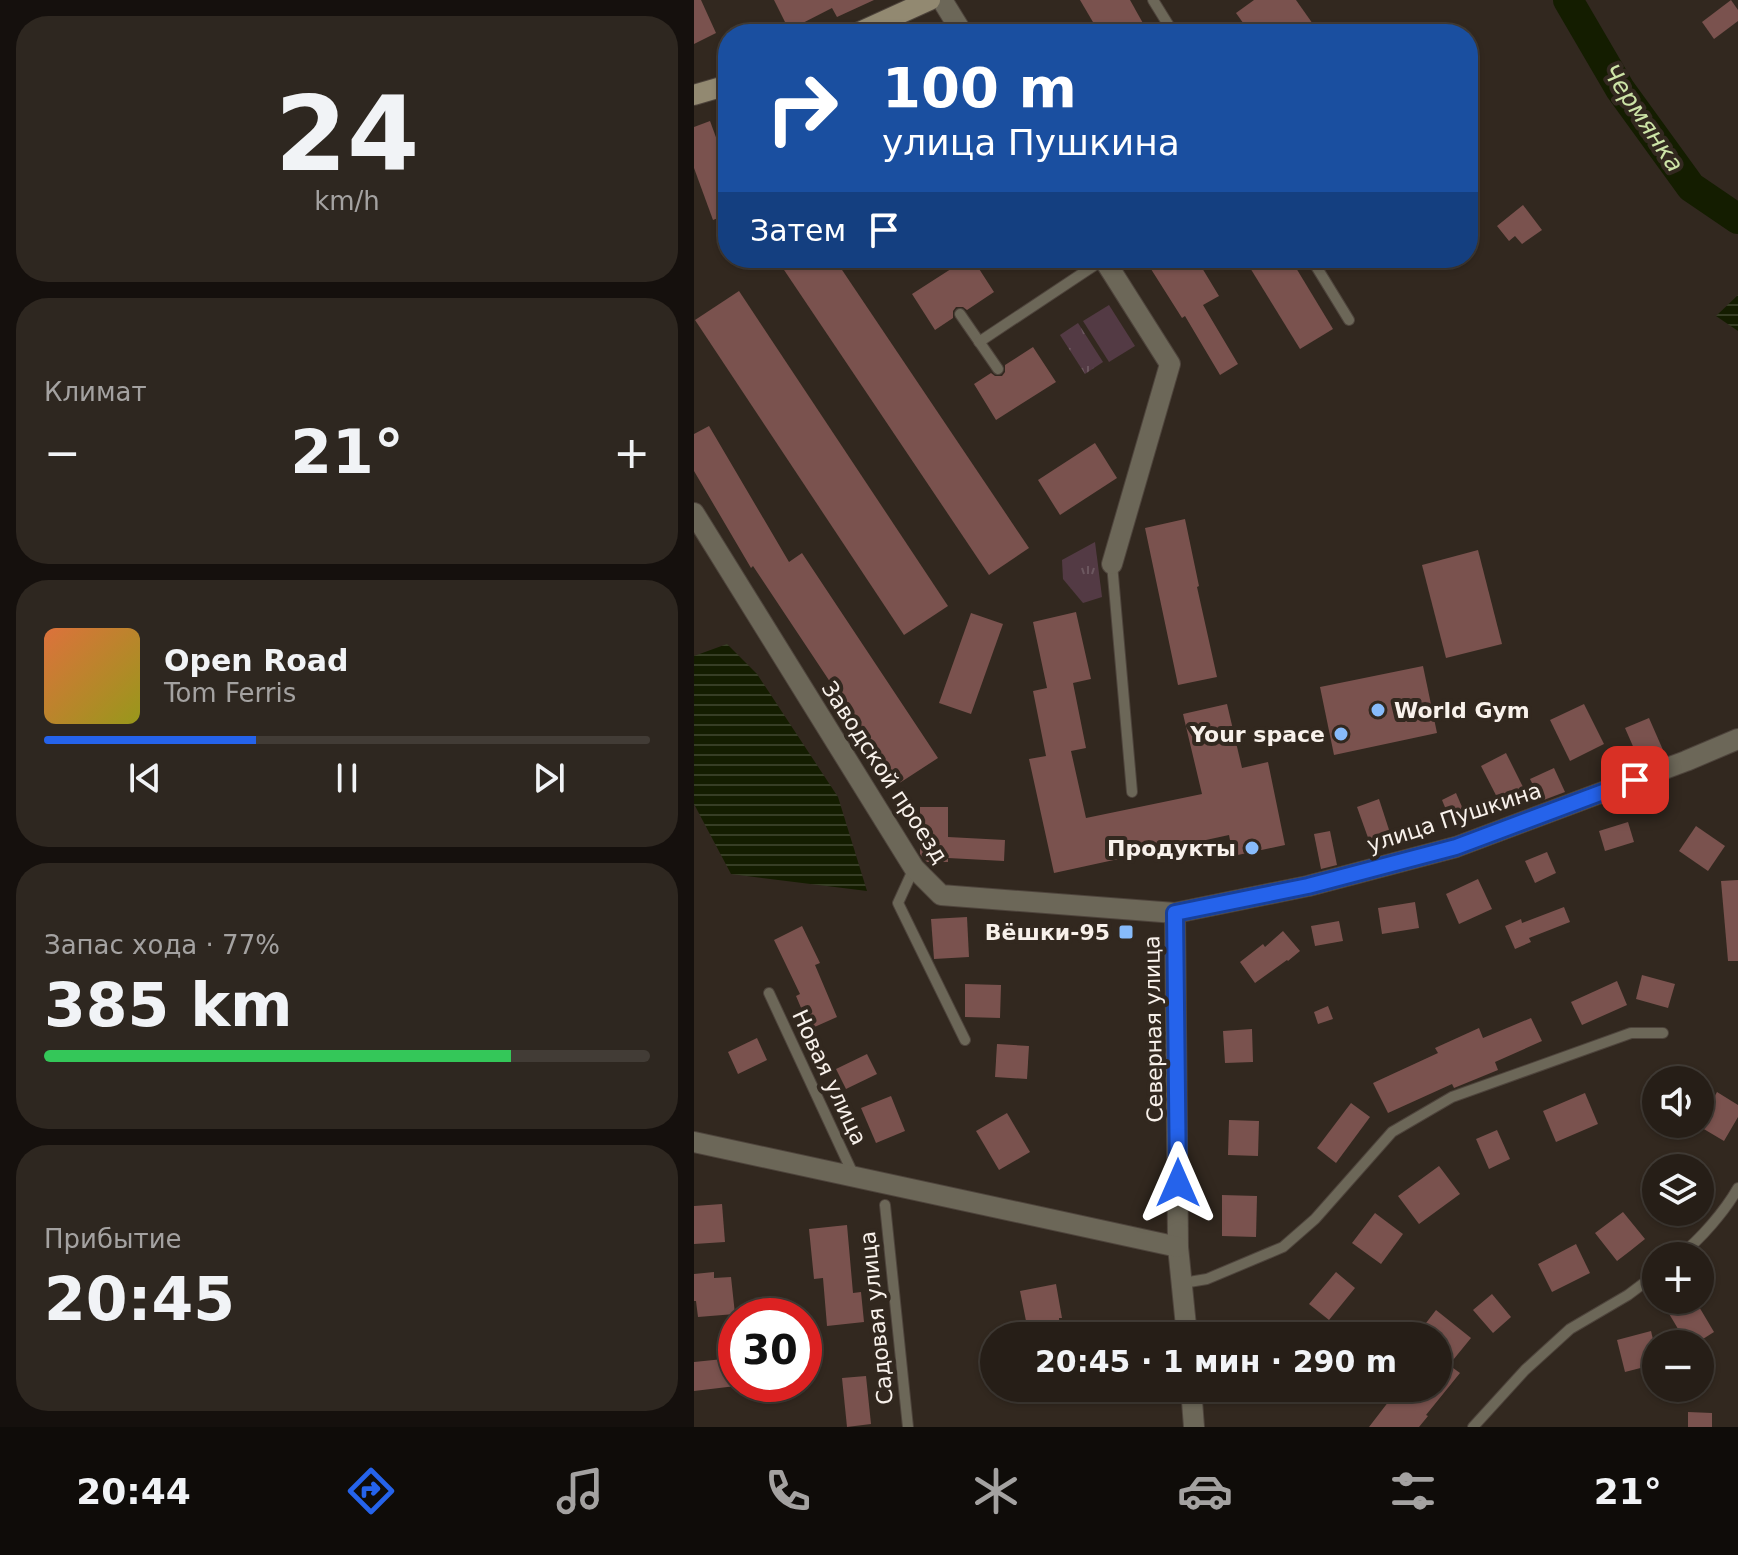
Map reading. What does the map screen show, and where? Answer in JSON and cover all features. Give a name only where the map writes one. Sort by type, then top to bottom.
[{"type":"street","points":[[877,24],[930,0]]},
{"type":"street","points":[[942,0],[957,24]]},
{"type":"street","points":[[694,95],[718,88]]},
{"type":"street","points":[[1109,268],[1170,364],[1112,564]]},
{"type":"street","name":"Заводской проезд","points":[[694,513],[914,868],[941,895],[1175,913]]},
{"type":"street","name":"улица Пушкина","points":[[1175,913],[1308,886],[1456,847],[1738,739]]},
{"type":"street","name":"Северная улица","points":[[1175,913],[1178,1247],[1186,1322]]},
{"type":"street","points":[[694,1142],[1178,1247]]},
{"type":"street","points":[[1192,1402],[1194,1427]]},
{"type":"lane","points":[[1153,0],[1168,24]]},
{"type":"lane","points":[[979,342],[1088,268]]},
{"type":"lane","points":[[1317,268],[1349,320]]},
{"type":"lane","points":[[960,314],[998,369]]},
{"type":"lane","points":[[1112,564],[1132,792]]},
{"type":"lane","points":[[914,868],[898,903],[965,1040]]},
{"type":"lane","name":"Новая улица","points":[[769,993],[855,1178]]},
{"type":"lane","points":[[1183,1283],[1207,1279],[1283,1247],[1315,1219],[1392,1132],[1452,1097],[1631,1033],[1663,1033]]},
{"type":"lane","points":[[1695,1242],[1738,1188]]},
{"type":"lane","name":"Садовая улица","points":[[885,1205],[908,1427]]},
{"type":"lane","points":[[1473,1427],[1525,1370],[1570,1329],[1642,1284]]},
{"type":"green space","points":[[1109,305],[1135,346],[1109,362],[1083,321]]},
{"type":"green space","points":[[1078,323],[1103,362],[1085,374],[1060,335]]},
{"type":"green space","points":[[1095,542],[1102,597],[1083,603],[1063,579],[1062,560]]},
{"type":"shaded area","points":[[1738,295],[1738,331],[1716,316]]},
{"type":"shaded area","points":[[727,644],[757,674],[838,797],[867,891],[731,874],[694,804],[694,656]]},
{"type":"building","points":[[694,0],[701,0],[716,33],[694,44]]},
{"type":"building","points":[[774,0],[874,0],[837,17],[832,8],[801,24],[786,24]]},
{"type":"building","points":[[1080,0],[1130,0],[1143,24],[1094,24]]},
{"type":"building","points":[[1254,0],[1296,0],[1313,24],[1244,24],[1236,13]]},
{"type":"building","points":[[1731,0],[1738,10],[1738,21],[1714,39],[1702,22]]},
{"type":"building","points":[[710,121],[718,143],[718,218],[713,220],[694,168],[694,127]]},
{"type":"building","points":[[1523,205],[1542,230],[1522,244],[1515,236],[1509,241],[1497,226]]},
{"type":"building","points":[[783,268],[841,268],[1029,548],[989,575]]},
{"type":"building","points":[[952,268],[978,268],[994,292],[967,310],[956,307],[953,318],[935,330],[912,294]]},
{"type":"building","points":[[1150,268],[1202,268],[1219,296],[1203,305],[1238,364],[1220,375],[1185,316],[1182,318]]},
{"type":"building","points":[[1250,268],[1296,268],[1333,329],[1300,349]]},
{"type":"building","points":[[739,291],[948,606],[904,635],[695,320]]},
{"type":"building","points":[[1033,347],[1056,382],[996,420],[974,384],[991,373],[1002,376],[1005,365]]},
{"type":"building","points":[[709,426],[789,562],[802,553],[938,758],[898,784],[753,566],[751,568],[694,471],[694,434]]},
{"type":"building","points":[[1095,443],[1117,478],[1060,515],[1038,480]]},
{"type":"building","points":[[1185,519],[1217,677],[1178,685],[1145,528]]},
{"type":"building","points":[[1478,550],[1502,644],[1446,658],[1422,565]]},
{"type":"building","points":[[1076,612],[1091,679],[1073,683],[1086,748],[1071,751],[1086,818],[1202,794],[1183,714],[1227,704],[1242,768],[1268,762],[1285,845],[1233,856],[1229,835],[1054,873],[1029,759],[1046,756],[1033,691],[1047,688],[1033,622]]},
{"type":"building","points":[[971,613],[1003,624],[971,714],[939,703]]},
{"type":"building","name":"World Gym","points":[[1423,666],[1437,733],[1334,755],[1320,687]]},
{"type":"building","points":[[1584,704],[1604,744],[1570,761],[1550,720]]},
{"type":"building","points":[[1649,718],[1663,750],[1639,760],[1625,728]]},
{"type":"building","points":[[1506,753],[1526,793],[1501,805],[1481,766]]},
{"type":"building","points":[[1554,768],[1565,792],[1541,801],[1530,779]]},
{"type":"building","points":[[1456,793],[1469,823],[1454,829],[1442,800]]},
{"type":"building","points":[[1379,799],[1392,839],[1371,846],[1357,807]]},
{"type":"building","points":[[920,807],[948,807],[948,837],[1005,840],[1004,861],[948,858],[948,862],[927,862],[920,854]]},
{"type":"building","points":[[1628,822],[1634,842],[1605,851],[1599,831]]},
{"type":"building","points":[[1696,826],[1725,846],[1708,871],[1679,851]]},
{"type":"building","points":[[1330,831],[1337,865],[1321,869],[1314,834]]},
{"type":"building","points":[[1547,852],[1556,873],[1535,883],[1525,861]]},
{"type":"building","points":[[1478,879],[1492,909],[1459,924],[1446,894]]},
{"type":"building","points":[[1738,880],[1738,961],[1728,961],[1721,881]]},
{"type":"building","points":[[1415,902],[1419,928],[1382,934],[1378,908]]},
{"type":"building","points":[[1564,907],[1570,922],[1529,938],[1531,942],[1515,949],[1505,926]]},
{"type":"building","points":[[967,917],[969,957],[934,959],[931,919]]},
{"type":"building","points":[[1339,921],[1343,941],[1315,946],[1311,926]]},
{"type":"building","points":[[802,926],[820,963],[815,965],[837,1017],[810,1029],[796,996],[800,994],[774,940]]},
{"type":"building","points":[[1283,931],[1300,951],[1255,983],[1240,962],[1263,944],[1265,947]]},
{"type":"building","points":[[1642,975],[1675,984],[1668,1008],[1636,999]]},
{"type":"building","points":[[1617,981],[1627,1005],[1582,1025],[1571,1002]]},
{"type":"building","points":[[965,984],[1001,985],[1000,1018],[965,1017]]},
{"type":"building","points":[[1328,1006],[1333,1019],[1318,1024],[1314,1012]]},
{"type":"building","points":[[1531,1018],[1542,1041],[1495,1062],[1498,1070],[1454,1088],[1452,1084],[1388,1113],[1373,1083],[1438,1053],[1435,1048],[1479,1028],[1483,1038]]},
{"type":"building","points":[[1252,1029],[1253,1062],[1225,1063],[1223,1031]]},
{"type":"building","points":[[757,1038],[767,1060],[738,1074],[728,1052]]},
{"type":"building","points":[[997,1044],[1029,1046],[1027,1079],[995,1077]]},
{"type":"building","points":[[867,1054],[877,1074],[846,1089],[836,1069]]},
{"type":"building","points":[[1717,1092],[1738,1105],[1738,1117],[1724,1141],[1714,1135],[1714,1098]]},
{"type":"building","points":[[1585,1093],[1598,1124],[1556,1142],[1543,1111]]},
{"type":"building","points":[[891,1096],[905,1131],[876,1143],[861,1108]]},
{"type":"building","points":[[1351,1103],[1370,1117],[1336,1163],[1317,1148]]},
{"type":"building","points":[[1007,1113],[1030,1152],[999,1170],[976,1131]]},
{"type":"building","points":[[1229,1120],[1259,1121],[1258,1156],[1228,1155]]},
{"type":"building","points":[[1497,1130],[1510,1159],[1489,1169],[1476,1139]]},
{"type":"building","points":[[1439,1166],[1460,1194],[1419,1224],[1398,1196]]},
{"type":"building","points":[[1222,1195],[1257,1196],[1256,1237],[1222,1236]]},
{"type":"building","points":[[722,1204],[725,1242],[694,1244],[694,1206]]},
{"type":"building","points":[[1623,1212],[1645,1239],[1617,1261],[1595,1233]]},
{"type":"building","points":[[1375,1213],[1403,1234],[1381,1264],[1352,1243]]},
{"type":"building","points":[[847,1225],[853,1293],[861,1292],[864,1322],[827,1326],[823,1278],[814,1279],[809,1229]]},
{"type":"building","points":[[1576,1244],[1590,1273],[1552,1292],[1538,1264]]},
{"type":"building","points":[[714,1272],[714,1278],[731,1277],[733,1298],[718,1298],[718,1315],[698,1317],[694,1301],[694,1274]]},
{"type":"building","points":[[1336,1272],[1355,1288],[1329,1320],[1309,1304]]},
{"type":"building","points":[[1056,1284],[1062,1318],[1059,1318],[1059,1322],[1026,1322],[1020,1291]]},
{"type":"building","points":[[1492,1294],[1511,1317],[1493,1333],[1473,1310]]},
{"type":"building","points":[[1436,1310],[1451,1322],[1427,1322]]},
{"type":"building","points":[[1669,1314],[1703,1314],[1713,1330],[1679,1330]]},
{"type":"building","points":[[1452,1323],[1471,1338],[1452,1361]]},
{"type":"building","points":[[1642,1333],[1642,1368],[1625,1372],[1617,1340]]},
{"type":"building","points":[[718,1360],[718,1388],[694,1391],[694,1362]]},
{"type":"building","points":[[1452,1367],[1460,1373],[1452,1383]]},
{"type":"building","points":[[866,1376],[871,1424],[847,1427],[842,1378]]},
{"type":"building","points":[[1388,1402],[1437,1402],[1419,1427],[1369,1427]]},
{"type":"building","points":[[1688,1412],[1712,1413],[1712,1427],[1688,1427]]},
{"type":"waterway","name":"Чермянка","points":[[1568,0],[1620,89],[1691,187],[1738,219]]},
{"type":"place","name":"World Gym","points":[[1378,710]]},
{"type":"place","name":"Your space","points":[[1341,734]]},
{"type":"place","name":"Продукты","points":[[1252,848]]},
{"type":"place","name":"Вёшки-95","points":[[1126,932]]},
{"type":"route","points":[[1178,1183],[1175,913],[1308,886],[1456,847],[1635,780]]}]
